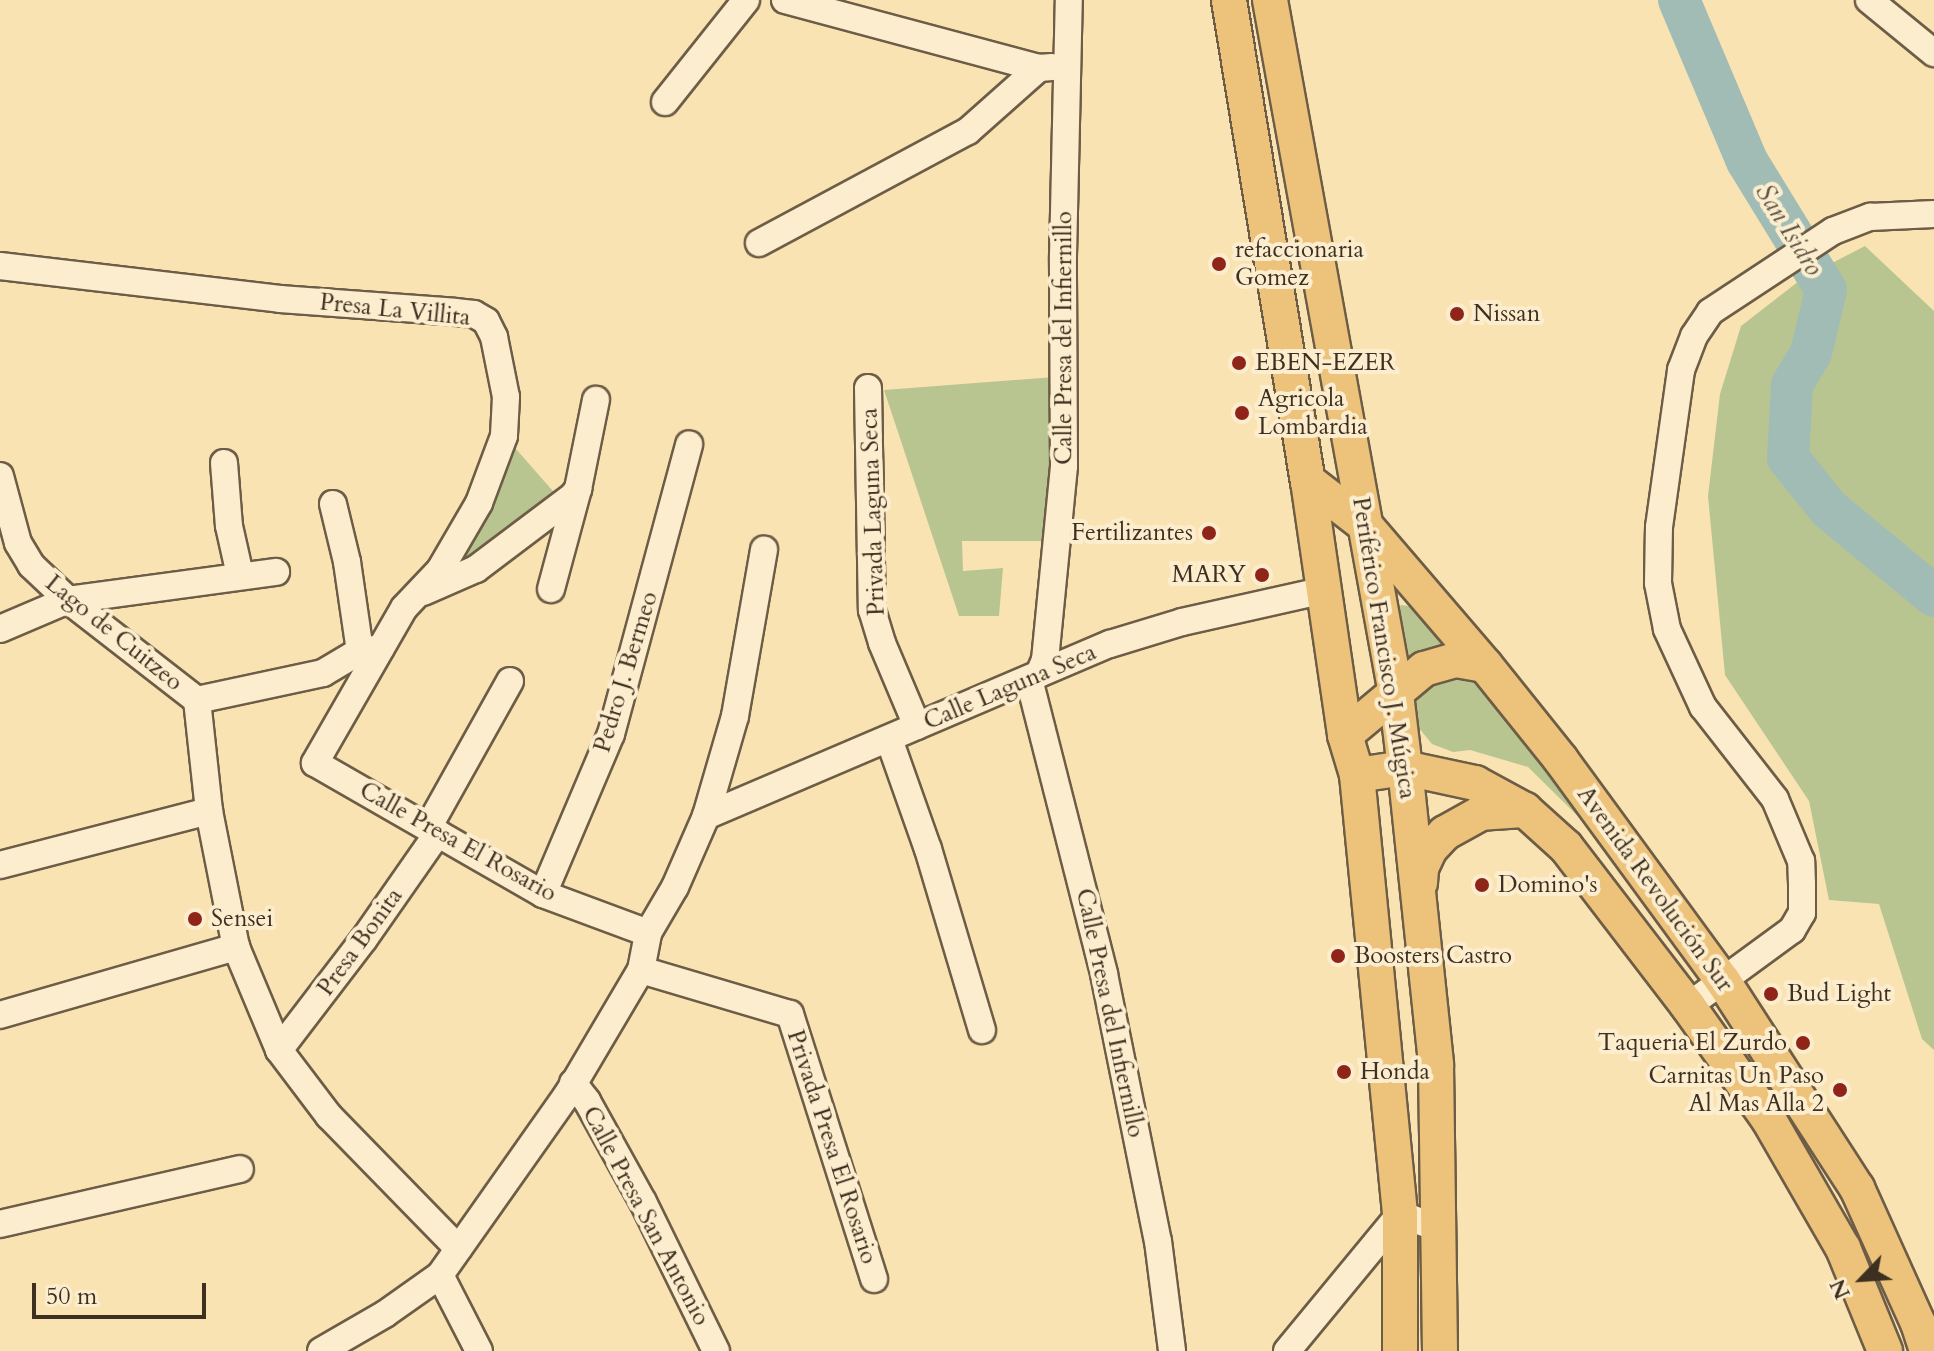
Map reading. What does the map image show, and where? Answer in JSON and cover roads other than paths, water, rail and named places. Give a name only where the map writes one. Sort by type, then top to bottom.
[{"type":"main road","name":"Periférico Francisco J. Múgica","points":[[1229,0],[1308,481],[1345,735],[1357,775],[1400,1214],[1400,1351]]},
{"type":"main road","name":"Periférico Francisco J. Múgica","points":[[1270,0],[1396,694],[1436,1065],[1440,1351]]},
{"type":"main road","name":"Avenida Revolución Sur","points":[[1308,481],[1365,525],[1485,665],[1561,760],[1723,981],[1857,1188],[1918,1323],[1927,1351]]},
{"type":"main road","points":[[1345,735],[1424,669],[1456,660],[1485,665]]},
{"type":"main road","name":"Avenida Revolución Sur","points":[[1357,775],[1405,768],[1475,783],[1525,810],[1566,847],[1688,1006],[1769,1120],[1809,1184],[1843,1248],[1885,1351]]},
{"type":"main road","points":[[1419,903],[1421,868],[1430,849],[1445,833],[1481,813],[1525,810]]},
{"type":"street","points":[[665,102],[746,0]]},
{"type":"street","points":[[785,0],[1039,68],[1067,65]]},
{"type":"street","name":"Calle Presa del Infiernillo","points":[[1069,0],[1063,256],[1064,466],[1045,660],[1034,677],[1104,974],[1158,1241],[1172,1351]]},
{"type":"street","points":[[1869,0],[1934,53]]},
{"type":"street","points":[[759,243],[968,131],[1039,68]]},
{"type":"street","points":[[1688,1006],[1792,930],[1802,913],[1802,884],[1801,861],[1775,799],[1703,707],[1686,677],[1667,629],[1658,583],[1664,478],[1681,370],[1694,336],[1710,312],[1833,231],[1870,217],[1934,214]]},
{"type":"street","name":"Presa La Villita","points":[[0,266],[280,299],[474,314],[486,321],[503,375],[504,436],[461,538],[440,570],[370,649],[315,763]]},
{"type":"street","name":"Privada Laguna Seca","points":[[868,388],[872,610],[882,643],[917,726]]},
{"type":"street","points":[[551,589],[578,489],[596,400]]},
{"type":"street","name":"Pedro J. Bermeo","points":[[543,894],[611,734],[689,444]]},
{"type":"street","points":[[224,463],[229,526],[240,575]]},
{"type":"street","name":"Lago de Cuitzeo","points":[[0,476],[5,522],[31,565],[68,600],[197,700]]},
{"type":"street","points":[[413,597],[476,569],[578,489]]},
{"type":"street","points":[[333,504],[370,649],[323,673],[197,700],[209,811],[236,947],[279,1050],[329,1116],[458,1248]]},
{"type":"street","name":"Calle Presa San Antonio","points":[[321,1351],[385,1314],[440,1275],[573,1083],[641,970],[648,933],[675,887],[706,816],[735,716],[764,549]]},
{"type":"street","points":[[0,629],[68,600],[276,572]]},
{"type":"street","name":"Calle Laguna Seca","points":[[706,816],[1110,644],[1182,622],[1325,590]]},
{"type":"street","points":[[323,673],[334,726]]},
{"type":"street","name":"Presa Bonita","points":[[279,1050],[364,939],[434,830],[510,681]]},
{"type":"street","points":[[889,739],[928,849],[982,1030]]},
{"type":"street","name":"Calle Presa El Rosario","points":[[315,763],[543,894],[648,933]]},
{"type":"street","points":[[0,865],[209,811]]},
{"type":"street","points":[[0,1015],[236,947]]},
{"type":"street","name":"Privada Presa El Rosario","points":[[641,970],[790,1014],[874,1279]]},
{"type":"street","name":"Calle Presa San Antonio","points":[[573,1083],[587,1101],[643,1202],[716,1351]]},
{"type":"street","points":[[0,1224],[240,1169]]},
{"type":"street","points":[[1287,1351],[1400,1214],[1440,1229]]},
{"type":"street","points":[[440,1275],[479,1351]]},
{"type":"waterway","name":"San Isidro","points":[[1679,0],[1747,161],[1826,290],[1811,353],[1792,385],[1788,458],[1829,509],[1934,596]]},
{"type":"place","name":"refaccionaria Gomez","points":[[1219,264]]},
{"type":"place","name":"Nissan","points":[[1457,314]]},
{"type":"place","name":"EBEN-EZER","points":[[1239,363]]},
{"type":"place","name":"Agricola Lombardia","points":[[1242,413]]},
{"type":"place","name":"Fertilizantes","points":[[1209,533]]},
{"type":"place","name":"MARY","points":[[1262,575]]},
{"type":"place","name":"Domino's","points":[[1482,885]]},
{"type":"place","name":"Sensei","points":[[195,919]]},
{"type":"place","name":"Boosters Castro","points":[[1338,956]]},
{"type":"place","name":"Bud Light","points":[[1771,994]]},
{"type":"place","name":"Taqueria El Zurdo","points":[[1803,1043]]},
{"type":"place","name":"Honda","points":[[1344,1072]]},
{"type":"place","name":"Carnitas Un Paso Al Mas Alla 2","points":[[1840,1090]]}]
